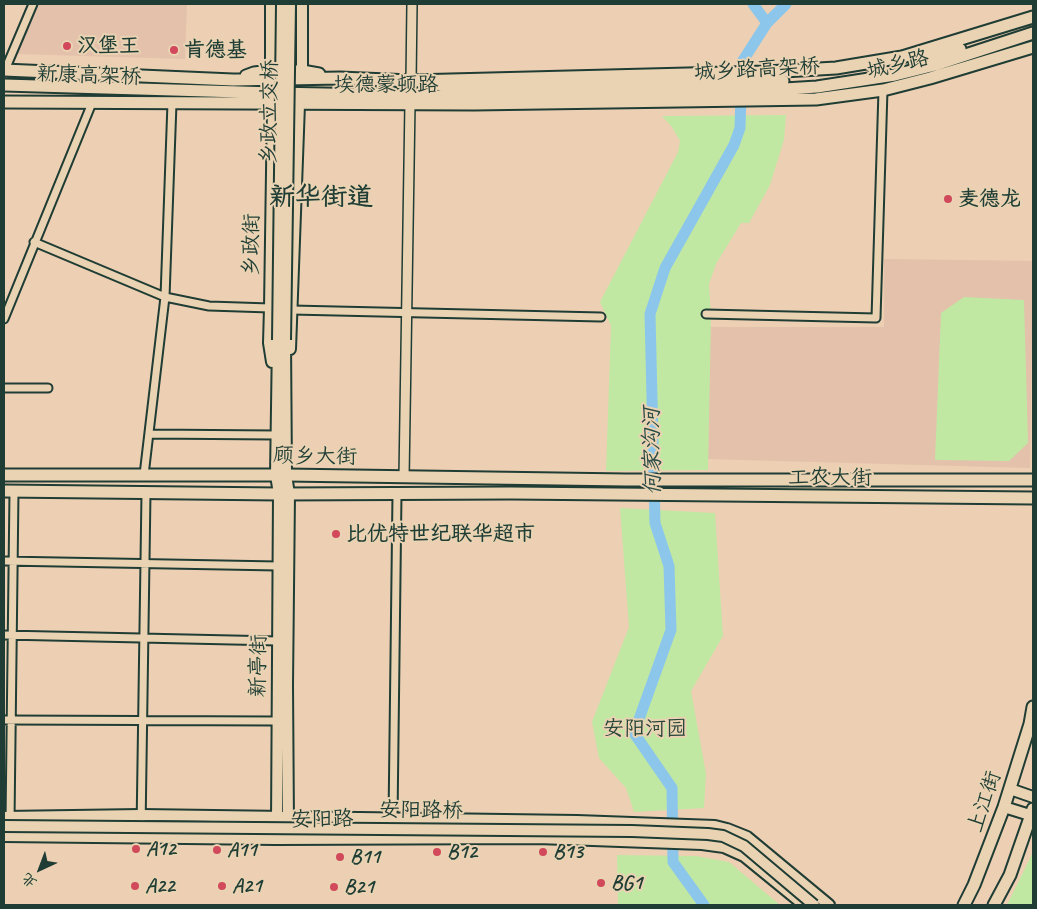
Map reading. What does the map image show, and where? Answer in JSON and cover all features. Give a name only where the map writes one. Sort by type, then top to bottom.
[{"type":"main road","points":[[271,4],[271,70]]},
{"type":"main road","name":"乡政立交桥","points":[[282,4],[282,340]]},
{"type":"main road","name":"乡政立交桥","points":[[282,340],[290,4]]},
{"type":"main road","points":[[302,4],[302,71]]},
{"type":"main road","name":"埃德蒙顿路","points":[[4,70],[233,80],[340,78],[412,81],[766,72],[836,68],[902,57],[1033,17]]},
{"type":"main road","name":"城乡路高架桥","points":[[476,92],[814,80],[892,68],[1033,26]]},
{"type":"main road","name":"城乡路高架桥","points":[[476,92],[768,90],[817,87],[895,75],[935,65],[1033,33]]},
{"type":"main road","name":"城乡路","points":[[768,100],[816,99],[883,90],[1033,47]]},
{"type":"main road","points":[[233,80],[271,70],[302,71],[340,78]]},
{"type":"main road","name":"埃德蒙顿路","points":[[412,81],[476,92]]},
{"type":"main road","name":"埃德蒙顿路","points":[[4,85],[274,99],[412,99],[459,104],[768,100]]},
{"type":"main road","name":"新康高架桥","points":[[4,92],[172,100]]},
{"type":"main road","name":"埃德蒙顿路","points":[[274,99],[299,104],[412,99],[476,92]]},
{"type":"main road","points":[[4,102],[274,99]]},
{"type":"main road","name":"乡政街","points":[[274,99],[269,343],[276,387]]},
{"type":"main road","name":"乡政街","points":[[281,475],[286,379],[291,342],[299,104]]},
{"type":"main road","name":"乡政街","points":[[282,340],[286,379]]},
{"type":"main road","name":"乡政街","points":[[282,340],[276,387],[276,435],[284,494]]},
{"type":"main road","name":"顾乡大街","points":[[4,474],[281,475],[626,480]]},
{"type":"main road","name":"工农大街","points":[[626,480],[1033,480]]},
{"type":"main road","name":"顾乡大街","points":[[9,491],[626,495]]},
{"type":"main road","points":[[284,494],[287,839]]},
{"type":"main road","name":"新亭街","points":[[276,839],[278,566],[284,494]]},
{"type":"main road","name":"工农大街","points":[[626,495],[1033,498]]},
{"type":"main road","name":"上江街","points":[[964,905],[974,885],[1004,807],[1030,724],[1033,708]]},
{"type":"main road","points":[[1010,789],[1033,797]]},
{"type":"main road","points":[[994,905],[1010,875],[1033,814],[1004,807]]},
{"type":"main road","name":"安阳路","points":[[6,820],[141,815],[704,825],[727,829],[747,837],[829,905]]},
{"type":"main road","name":"安阳路桥","points":[[6,820],[708,834],[723,836],[744,846],[814,905]]},
{"type":"main road","name":"安阳路","points":[[7,836],[276,839],[538,838],[702,844],[724,847],[744,856],[804,905]]},
{"type":"street","points":[[4,70],[33,4]]},
{"type":"street","points":[[412,4],[412,81]]},
{"type":"street","points":[[706,314],[876,318],[883,90]]},
{"type":"street","points":[[404,477],[412,99]]},
{"type":"street","points":[[144,475],[165,297],[172,100]]},
{"type":"street","points":[[4,318],[92,102]]},
{"type":"street","points":[[34,242],[165,297],[209,306],[270,308]]},
{"type":"street","points":[[292,310],[601,316]]},
{"type":"street","points":[[4,388],[48,388]]},
{"type":"street","points":[[149,434],[276,435]]},
{"type":"street","points":[[7,836],[7,720],[12,635],[13,561],[9,491]]},
{"type":"street","points":[[142,838],[146,493]]},
{"type":"street","points":[[393,819],[397,494]]},
{"type":"street","points":[[4,561],[278,566]]},
{"type":"street","points":[[4,635],[278,641]]},
{"type":"street","points":[[7,720],[277,721]]},
{"type":"shaded area","points":[[39,4],[187,4],[185,59],[17,54]]},
{"type":"shaded area","points":[[884,259],[1033,261],[1030,468],[708,459],[709,327],[884,327]]},
{"type":"green space","points":[[786,115],[784,140],[770,185],[749,223],[741,223],[716,264],[709,284],[711,318],[708,470],[606,471],[611,326],[600,302],[678,152],[680,141],[672,127],[662,116]]},
{"type":"green space","points":[[964,297],[1024,300],[1028,443],[1009,461],[935,460],[941,313]]},
{"type":"green space","name":"安阳河园","points":[[620,508],[715,513],[723,636],[691,691],[706,774],[704,808],[634,812],[626,788],[599,758],[592,722],[629,627]]},
{"type":"green space","points":[[1033,852],[1033,905],[1007,905]]},
{"type":"green space","points":[[617,855],[696,856],[729,862],[780,905],[618,905]]},
{"type":"waterway","points":[[753,4],[767,23]]},
{"type":"waterway","name":"何家沟河","points":[[704,905],[673,862],[672,788],[634,733],[671,630],[669,566],[655,523],[650,314],[665,268],[734,145],[740,128],[742,62],[767,23],[786,4]]},
{"type":"place","name":"汉堡王","points":[[67,46]]},
{"type":"place","name":"肯德基","points":[[174,50]]},
{"type":"place","name":"麦德龙","points":[[948,199]]},
{"type":"place","name":"比优特世纪联华超市","points":[[336,534]]},
{"type":"place","name":"A12","points":[[136,849]]},
{"type":"place","name":"A11","points":[[217,850]]},
{"type":"place","name":"B12","points":[[437,852]]},
{"type":"place","name":"B13","points":[[543,852]]},
{"type":"place","name":"B11","points":[[340,857]]},
{"type":"place","name":"BG1","points":[[601,883]]},
{"type":"place","name":"A22","points":[[135,886]]},
{"type":"place","name":"A21","points":[[222,886]]},
{"type":"place","name":"B21","points":[[334,887]]},
{"type":"district","name":"新华街道","points":[[321,198]]}]
